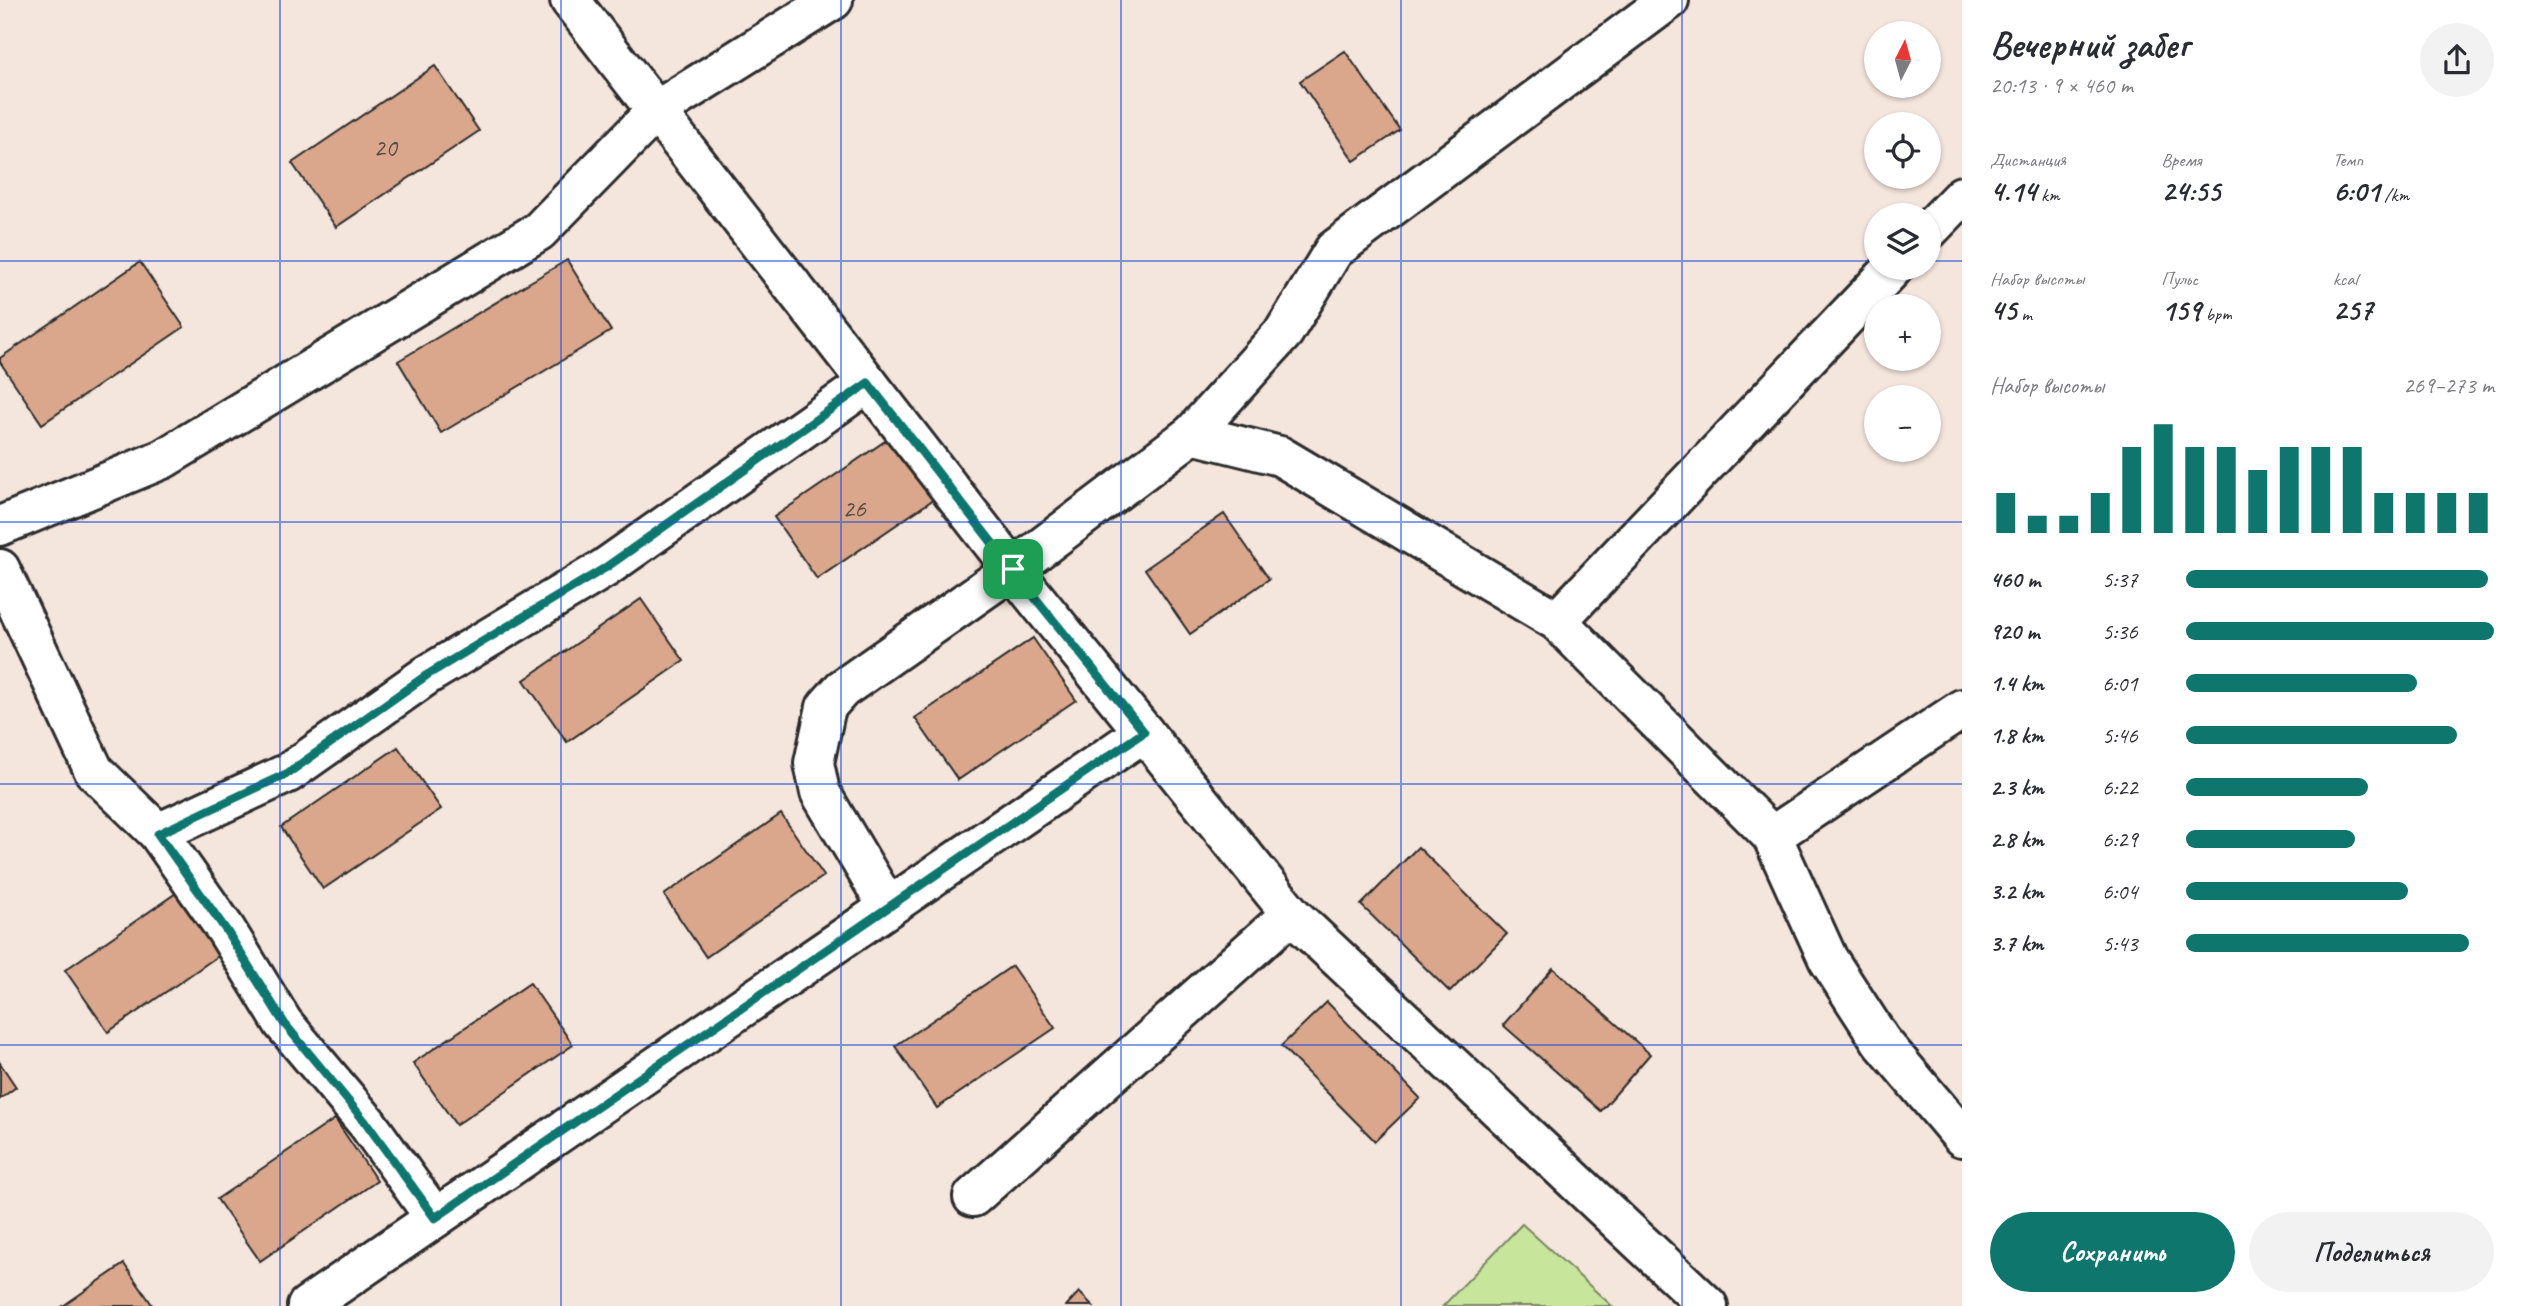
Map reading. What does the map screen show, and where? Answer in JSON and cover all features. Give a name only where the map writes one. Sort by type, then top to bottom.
[{"type":"street","points":[[570,0],[1013,569],[1291,914],[1708,1306]]},
{"type":"street","points":[[0,526],[163,459],[540,232],[657,110],[833,0]]},
{"type":"street","points":[[888,907],[820,792],[814,764],[826,707],[842,689],[1013,569],[1192,434],[1284,332],[1334,250],[1669,0]]},
{"type":"street","points":[[1941,217],[1962,195]]},
{"type":"street","points":[[1557,621],[1882,280]]},
{"type":"street","points":[[158,834],[288,773],[427,675],[605,568],[868,383]]},
{"type":"street","points":[[1192,434],[1279,456],[1557,621],[1772,836],[1828,959],[1881,1041],[1962,1137]]},
{"type":"street","points":[[0,569],[94,771],[158,834],[226,930],[284,1023],[367,1124],[435,1218]]},
{"type":"street","points":[[1772,836],[1962,709]]},
{"type":"street","points":[[307,1306],[1144,732]]},
{"type":"street","points":[[974,1197],[1291,914]]},
{"type":"green space","points":[[1522,1224],[1612,1306],[1443,1306]]},
{"type":"building","points":[[1345,51],[1400,130],[1354,161],[1300,81]]},
{"type":"building","points":[[435,66],[479,131],[336,227],[292,163]]},
{"type":"building","points":[[567,260],[611,331],[441,433],[398,361]]},
{"type":"building","points":[[140,262],[184,327],[42,424],[0,362],[0,358]]},
{"type":"building","points":[[891,437],[934,499],[817,579],[774,517]]},
{"type":"building","points":[[1224,514],[1269,579],[1190,634],[1145,569]]},
{"type":"building","points":[[641,599],[684,661],[567,742],[524,680]]},
{"type":"building","points":[[1033,638],[1076,700],[958,780],[915,718]]},
{"type":"building","points":[[398,747],[441,809],[323,889],[281,827]]},
{"type":"building","points":[[781,814],[824,876],[706,957],[664,895]]},
{"type":"building","points":[[1418,847],[1507,934],[1450,992],[1361,905]]},
{"type":"building","points":[[182,889],[225,951],[108,1032],[65,970]]},
{"type":"building","points":[[1012,966],[1055,1028],[937,1108],[895,1046]]},
{"type":"building","points":[[1553,968],[1650,1054],[1601,1111],[1503,1025]]},
{"type":"building","points":[[530,983],[573,1045],[456,1125],[413,1063]]},
{"type":"building","points":[[1327,1002],[1420,1098],[1375,1141],[1281,1046]]},
{"type":"building","points":[[0,1063],[16,1087],[0,1099]]},
{"type":"building","points":[[335,1119],[377,1181],[260,1261],[217,1199]]},
{"type":"building","points":[[124,1264],[153,1306],[63,1306]]},
{"type":"building","points":[[1079,1292],[1093,1306],[1066,1306]]},
{"type":"route","points":[[868,383],[1013,569],[1144,732],[435,1218],[367,1124],[284,1023],[226,930],[158,834],[288,773],[427,675],[605,568],[868,383]]}]
